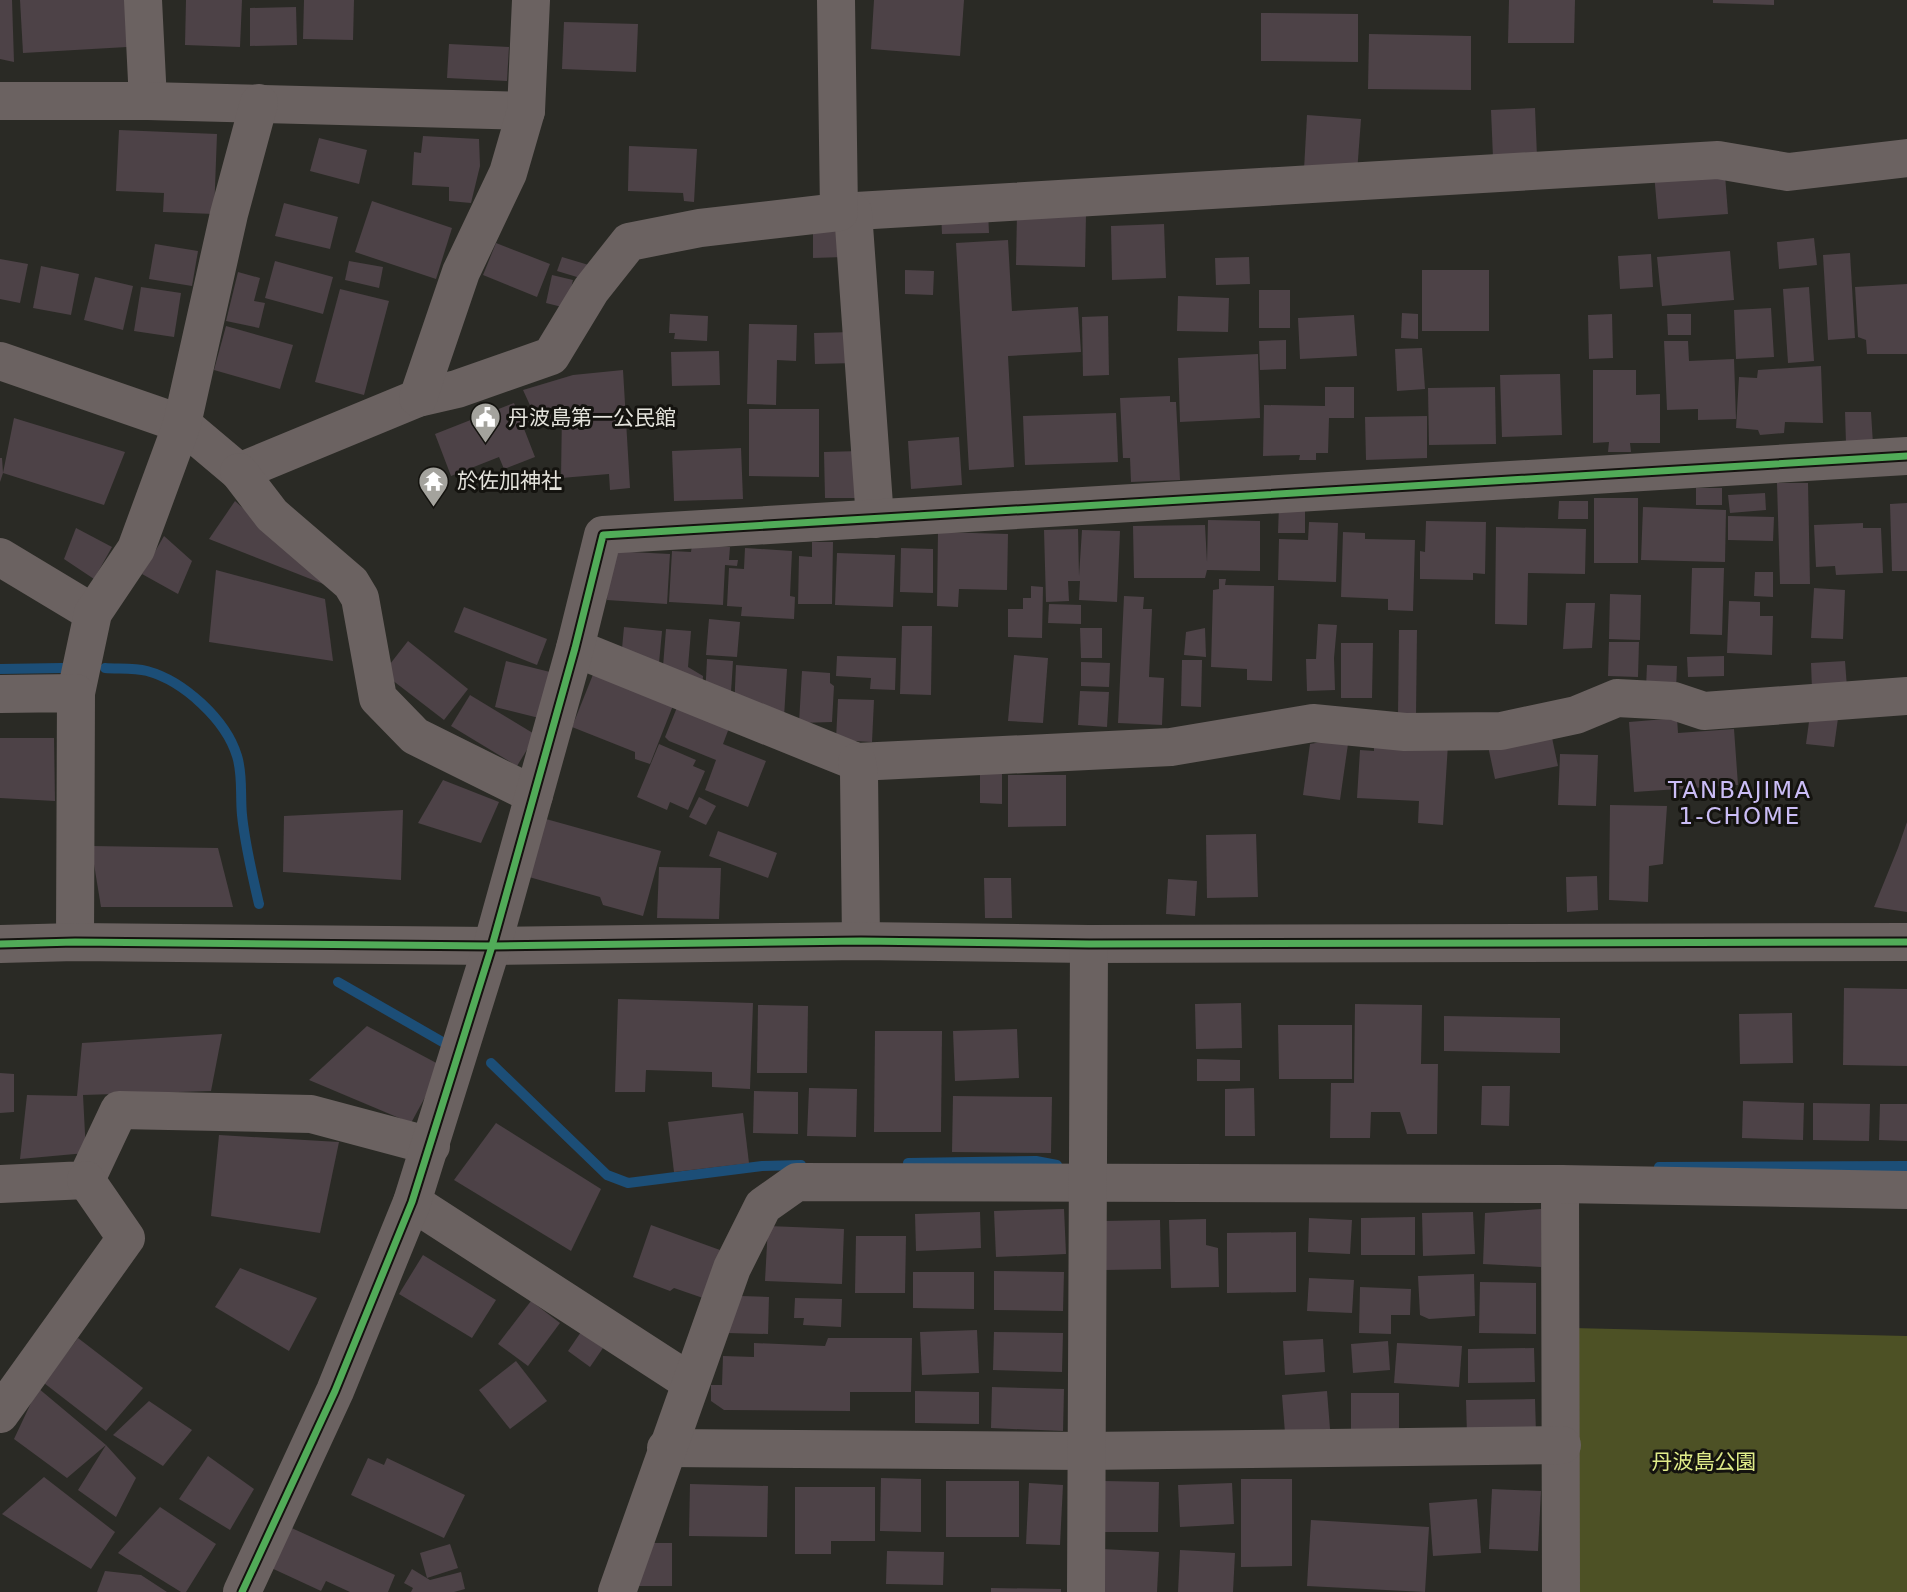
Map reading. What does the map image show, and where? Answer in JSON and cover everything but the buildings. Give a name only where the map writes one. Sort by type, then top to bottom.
[{"type":"street","points":[[143,0],[148,101]]},
{"type":"street","points":[[418,398],[461,272],[508,173],[526,111],[531,0]]},
{"type":"street","points":[[827,0],[875,519]]},
{"type":"street","points":[[0,101],[259,103],[526,111]]},
{"type":"street","points":[[75,942],[76,693],[93,613],[136,549],[182,424],[229,214],[259,103]]},
{"type":"street","points":[[239,472],[418,398],[457,389],[551,356],[591,290],[629,242],[701,228],[846,212],[1718,160],[1788,173],[1907,158]]},
{"type":"street","points":[[0,362],[182,424],[239,472],[272,514],[351,583],[360,598],[378,698],[415,736],[534,795]]},
{"type":"street","points":[[242,1592],[335,1391],[432,1146],[492,946],[575,648],[603,535],[1907,456]]},
{"type":"street","points":[[0,557],[93,613]]},
{"type":"street","points":[[575,648],[857,762],[1171,747],[1313,723],[1405,732],[1501,730],[1576,715],[1617,698],[1674,701],[1704,712],[1907,696]]},
{"type":"street","points":[[0,694],[76,693]]},
{"type":"street","points":[[857,762],[861,941]]},
{"type":"street","points":[[0,944],[75,942],[492,946],[861,941],[1089,944],[1907,942]]},
{"type":"street","points":[[1086,1592],[1089,944]]},
{"type":"street","points":[[86,1180],[119,1110],[310,1114],[432,1146]]},
{"type":"street","points":[[0,1184],[86,1180]]},
{"type":"street","points":[[0,1414],[126,1238],[86,1180]]},
{"type":"street","points":[[617,1592],[732,1268],[763,1206],[797,1182],[1560,1184],[1907,1190]]},
{"type":"street","points":[[1560,1184],[1562,1592]]},
{"type":"street","points":[[412,1202],[691,1382]]},
{"type":"street","points":[[666,1448],[1086,1451],[1562,1445]]},
{"type":"green space","name":"丹波島公園","points":[[1573,1328],[1907,1336],[1907,1592],[1572,1592]]},
{"type":"waterway","points":[[0,669],[62,668]]},
{"type":"waterway","points":[[105,668],[147,671],[175,683],[202,704],[224,729],[239,763],[243,826],[259,904]]},
{"type":"waterway","points":[[338,982],[446,1044]]},
{"type":"waterway","points":[[491,1063],[607,1175],[628,1183],[762,1166],[801,1165]]},
{"type":"waterway","points":[[908,1163],[1036,1161],[1057,1165]]},
{"type":"waterway","points":[[1659,1167],[1907,1166]]},
{"type":"cycle path","points":[[242,1592],[335,1391],[412,1202],[492,946],[575,648],[603,535],[1907,456]]},
{"type":"cycle path","points":[[0,944],[75,942],[492,946],[861,941],[1089,944],[1907,942]]},
{"type":"place","name":"丹波島第一公民館","points":[[485,445]]},
{"type":"place","name":"於佐加神社","points":[[434,508]]},
{"type":"district","name":"TANBAJIMA 1-CHOME","points":[[1740,803]]}]
